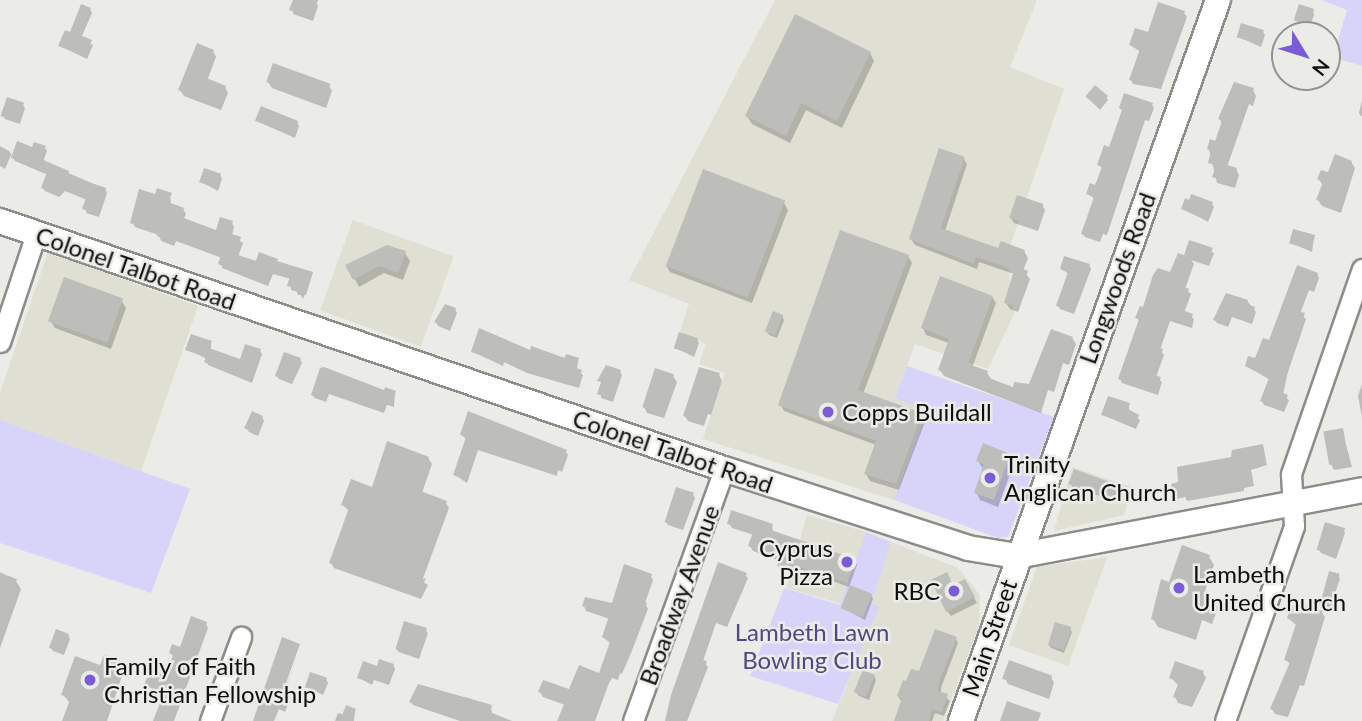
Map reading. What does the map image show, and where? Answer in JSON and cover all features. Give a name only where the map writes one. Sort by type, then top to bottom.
[{"type":"main road","name":"Longwoods Road","points":[[1017,556],[1218,0]]},
{"type":"main road","name":"Colonel Talbot Road","points":[[0,221],[724,469],[968,548],[1017,556],[1362,490]]},
{"type":"main road","name":"Main Street","points":[[961,721],[1017,556]]},
{"type":"street","points":[[0,342],[36,234]]},
{"type":"street","points":[[1225,721],[1294,526],[1291,474],[1362,269]]},
{"type":"street","name":"Broadway Avenue","points":[[633,721],[724,469]]},
{"type":"street","points":[[210,721],[241,637]]},
{"type":"shaded area","points":[[775,0],[1037,0],[1010,67],[1064,89],[1007,255],[1014,314],[988,369],[915,344],[895,398],[926,410],[894,500],[703,439],[725,373],[699,364],[706,344],[680,332],[689,304],[629,280]]},
{"type":"shaded area","points":[[353,220],[454,257],[421,347],[320,310]]},
{"type":"shaded area","points":[[48,252],[198,306],[141,471],[0,420],[0,393]]},
{"type":"shaded area","points":[[1072,467],[1132,487],[1124,515],[1054,531]]},
{"type":"shaded area","points":[[807,515],[866,532],[845,605],[786,588]]},
{"type":"shaded area","points":[[891,542],[958,568],[980,595],[979,625],[943,721],[832,721],[878,607],[870,604]]},
{"type":"shaded area","points":[[1107,557],[1068,666],[1009,645],[1037,567]]},
{"type":"green space","points":[[1321,0],[1362,0],[1362,66],[1341,59],[1341,30],[1347,10]]},
{"type":"green space","points":[[907,366],[1054,417],[1008,537],[998,538],[894,500],[926,411],[895,398]]},
{"type":"green space","points":[[0,420],[190,489],[151,593],[0,543]]},
{"type":"green space","name":"Lambeth Lawn Bowling Club","points":[[866,532],[891,542],[871,603],[879,607],[838,704],[750,676],[784,588],[840,605]]},
{"type":"building","points":[[293,0],[318,0],[311,18],[289,10]]},
{"type":"building","points":[[1158,2],[1185,11],[1168,59],[1158,85],[1129,80],[1140,49],[1129,45],[1135,28],[1148,32]]},
{"type":"building","points":[[81,4],[91,8],[80,35],[92,40],[85,56],[58,46],[65,30],[70,32]]},
{"type":"building","points":[[1299,4],[1314,9],[1310,21],[1294,20]]},
{"type":"building","points":[[795,14],[871,52],[837,121],[801,103],[786,136],[745,116]]},
{"type":"building","points":[[1241,23],[1264,30],[1260,44],[1237,37]]},
{"type":"building","points":[[197,43],[214,50],[204,77],[226,86],[218,105],[178,90]]},
{"type":"building","points":[[273,63],[330,84],[323,103],[266,82]]},
{"type":"building","points":[[1234,82],[1254,88],[1250,101],[1246,100],[1224,164],[1237,168],[1232,183],[1212,177],[1216,165],[1208,163],[1211,151],[1207,149],[1210,139],[1215,141],[1222,121],[1218,119]]},
{"type":"building","points":[[1095,85],[1108,96],[1098,107],[1085,96]]},
{"type":"building","points":[[1124,93],[1153,103],[1147,119],[1144,117],[1105,233],[1102,231],[1098,240],[1081,234],[1094,197],[1086,194],[1090,183],[1095,185],[1102,167],[1097,165],[1104,145],[1109,147],[1122,110],[1119,108]]},
{"type":"building","points":[[7,97],[24,103],[18,122],[0,116]]},
{"type":"building","points":[[261,106],[298,121],[292,136],[255,121]]},
{"type":"building","points":[[17,141],[32,147],[34,142],[46,146],[41,159],[69,171],[68,175],[106,188],[97,214],[82,209],[86,198],[62,188],[56,194],[41,188],[47,172],[11,158]]},
{"type":"building","points":[[939,148],[965,157],[941,228],[998,248],[1001,241],[1025,250],[1019,267],[1028,271],[1015,306],[1004,303],[1014,270],[976,257],[974,264],[909,239]]},
{"type":"building","points":[[1335,154],[1352,161],[1338,208],[1316,200],[1323,182],[1317,179],[1321,170],[1328,172]]},
{"type":"building","points":[[204,168],[221,174],[216,188],[199,182]]},
{"type":"building","points":[[703,169],[785,201],[748,298],[666,266]]},
{"type":"building","points":[[157,188],[172,193],[168,202],[184,208],[181,217],[216,230],[220,217],[233,221],[229,233],[241,237],[235,254],[256,261],[259,252],[278,259],[277,261],[313,272],[306,295],[298,295],[295,288],[287,286],[290,276],[271,270],[266,283],[218,264],[221,255],[174,238],[172,242],[157,236],[158,232],[130,223],[139,189],[155,194]]},
{"type":"building","points":[[1191,194],[1213,202],[1206,220],[1181,209],[1185,198],[1189,200]]},
{"type":"building","points":[[1017,195],[1043,204],[1036,227],[1009,218]]},
{"type":"building","points":[[1293,229],[1315,235],[1311,249],[1289,243]]},
{"type":"building","points":[[840,230],[909,255],[858,390],[922,413],[896,484],[864,474],[876,441],[778,405]]},
{"type":"building","points":[[1189,240],[1213,248],[1208,263],[1184,255]]},
{"type":"building","points":[[387,245],[406,251],[398,273],[379,266],[353,280],[345,265]]},
{"type":"building","points":[[1178,253],[1192,258],[1182,286],[1189,289],[1182,310],[1193,314],[1190,325],[1168,318],[1157,347],[1163,349],[1154,375],[1161,377],[1156,392],[1118,379],[1139,319],[1135,318],[1140,306],[1143,307],[1153,275],[1158,268],[1170,272]]},
{"type":"building","points":[[1064,256],[1090,264],[1072,311],[1056,306],[1068,272],[1060,269]]},
{"type":"building","points":[[1297,265],[1318,273],[1312,289],[1307,287],[1298,311],[1305,313],[1285,371],[1288,372],[1281,392],[1288,395],[1282,409],[1260,401],[1269,378],[1245,366],[1248,356],[1255,358],[1263,338],[1269,340]]},
{"type":"building","points":[[940,276],[993,296],[968,364],[988,371],[986,377],[1013,387],[1014,382],[1029,384],[1051,329],[1073,337],[1066,359],[1060,358],[1051,387],[1045,385],[1037,408],[938,370],[949,339],[921,328]]},
{"type":"building","points":[[64,277],[123,299],[107,343],[48,321]]},
{"type":"building","points":[[1226,293],[1248,300],[1247,304],[1255,307],[1251,321],[1230,314],[1226,324],[1213,320]]},
{"type":"building","points":[[445,304],[456,308],[448,328],[434,322]]},
{"type":"building","points":[[773,311],[783,315],[775,336],[765,331]]},
{"type":"building","points":[[479,328],[530,350],[531,346],[565,358],[566,354],[579,358],[576,368],[582,370],[577,385],[471,352]]},
{"type":"building","points":[[679,332],[698,338],[693,354],[674,348]]},
{"type":"building","points":[[191,334],[212,341],[209,348],[240,359],[245,344],[261,349],[250,381],[204,362],[206,357],[185,350]]},
{"type":"building","points":[[284,352],[301,358],[290,381],[275,376]]},
{"type":"building","points":[[606,365],[621,370],[612,399],[597,394],[601,382],[597,381]]},
{"type":"building","points":[[324,367],[384,390],[385,387],[396,391],[392,404],[385,402],[382,411],[327,391],[324,399],[311,395],[320,368]]},
{"type":"building","points":[[699,367],[720,373],[708,410],[705,409],[701,421],[683,416]]},
{"type":"building","points":[[655,368],[674,374],[661,413],[642,407]]},
{"type":"building","points":[[1108,396],[1130,403],[1128,409],[1139,415],[1135,426],[1101,415]]},
{"type":"building","points":[[252,411],[263,416],[255,433],[244,428]]},
{"type":"building","points":[[468,411],[567,450],[560,468],[556,467],[554,472],[476,447],[465,479],[453,475],[466,437],[460,435]]},
{"type":"building","points":[[1343,428],[1349,461],[1329,465],[1323,431]]},
{"type":"building","points":[[387,441],[429,457],[418,490],[447,501],[418,580],[426,578],[418,594],[329,563],[349,508],[341,505],[351,479],[372,487]]},
{"type":"building","name":"Trinity Anglican Church","points":[[983,443],[1010,454],[994,500],[974,493],[984,464],[976,461]]},
{"type":"building","points":[[1263,444],[1266,460],[1250,466],[1253,482],[1242,483],[1243,487],[1183,497],[1182,493],[1173,495],[1171,484],[1178,482],[1177,467],[1231,457],[1232,450]]},
{"type":"building","points":[[1074,469],[1117,485],[1112,500],[1069,484]]},
{"type":"building","points":[[676,487],[694,493],[683,528],[665,522]]},
{"type":"building","points":[[731,510],[773,524],[771,530],[855,559],[847,583],[796,566],[794,572],[777,566],[780,558],[748,546],[753,532],[727,524]]},
{"type":"building","points":[[1325,522],[1345,528],[1337,556],[1317,550]]},
{"type":"building","name":"Lambeth United Church","points":[[1182,545],[1210,555],[1197,594],[1215,599],[1208,617],[1198,613],[1191,633],[1151,619],[1161,579],[1169,582]]},
{"type":"building","points":[[718,562],[747,573],[725,624],[714,620],[700,659],[707,661],[693,704],[690,703],[683,721],[665,721],[671,695]]},
{"type":"building","points":[[624,564],[652,574],[643,601],[647,603],[630,648],[620,671],[618,670],[616,676],[610,674],[607,678],[591,721],[557,721],[565,702],[538,692],[543,680],[569,689],[579,665],[599,673],[610,642],[602,637],[609,616],[582,606],[585,597],[612,603]]},
{"type":"building","points":[[1329,571],[1340,574],[1331,608],[1320,605]]},
{"type":"building","name":"RBC","points":[[947,572],[953,585],[965,579],[975,597],[946,612],[931,580]]},
{"type":"building","points":[[0,573],[17,579],[1,623],[0,623]]},
{"type":"building","points":[[850,585],[872,594],[863,617],[841,608]]},
{"type":"building","points":[[1302,604],[1323,611],[1302,683],[1298,681],[1286,713],[1280,713],[1270,709],[1290,662],[1284,660],[1296,624],[1287,618],[1291,607],[1301,608]]},
{"type":"building","points":[[191,616],[207,622],[179,702],[171,721],[153,721],[164,693],[144,685],[150,670],[166,676],[173,655],[169,653],[172,644],[180,647]]},
{"type":"building","points":[[404,621],[427,628],[418,656],[396,649]]},
{"type":"building","points":[[1055,622],[1071,627],[1064,650],[1048,645]]},
{"type":"building","points":[[56,629],[69,634],[62,653],[49,648]]},
{"type":"building","points":[[935,629],[957,637],[939,682],[938,691],[948,694],[942,712],[932,709],[929,721],[894,721],[902,698],[897,696],[903,680],[906,681],[911,669],[919,671]]},
{"type":"building","points":[[282,637],[300,644],[281,697],[287,699],[283,709],[277,707],[272,721],[253,721]]},
{"type":"building","name":"Family of Faith Christian Fellowship","points":[[104,655],[120,660],[100,721],[62,721],[71,697],[61,695],[75,656],[100,665]]},
{"type":"building","points":[[379,659],[394,664],[387,683],[373,677],[371,683],[357,678],[363,661],[377,666]]},
{"type":"building","points":[[1009,660],[1052,676],[1045,695],[1002,679]]},
{"type":"building","points":[[1175,661],[1204,671],[1188,703],[1173,697],[1179,682],[1169,678]]},
{"type":"building","points":[[863,670],[875,675],[866,697],[854,692]]},
{"type":"building","points":[[310,672],[327,678],[322,693],[305,687]]},
{"type":"building","points":[[418,684],[492,705],[490,712],[512,721],[467,721],[409,702]]},
{"type":"building","points":[[1007,701],[1041,713],[1038,721],[1000,721]]},
{"type":"building","points":[[346,705],[356,709],[352,721],[340,721]]},
{"type":"place","name":"Copps Buildall","points":[[828,412]]},
{"type":"place","name":"Trinity Anglican Church","points":[[990,478]]},
{"type":"place","name":"Cyprus Pizza","points":[[847,562]]},
{"type":"place","name":"Lambeth United Church","points":[[1179,588]]},
{"type":"place","name":"RBC","points":[[954,591]]},
{"type":"place","name":"Family of Faith Christian Fellowship","points":[[90,680]]}]
